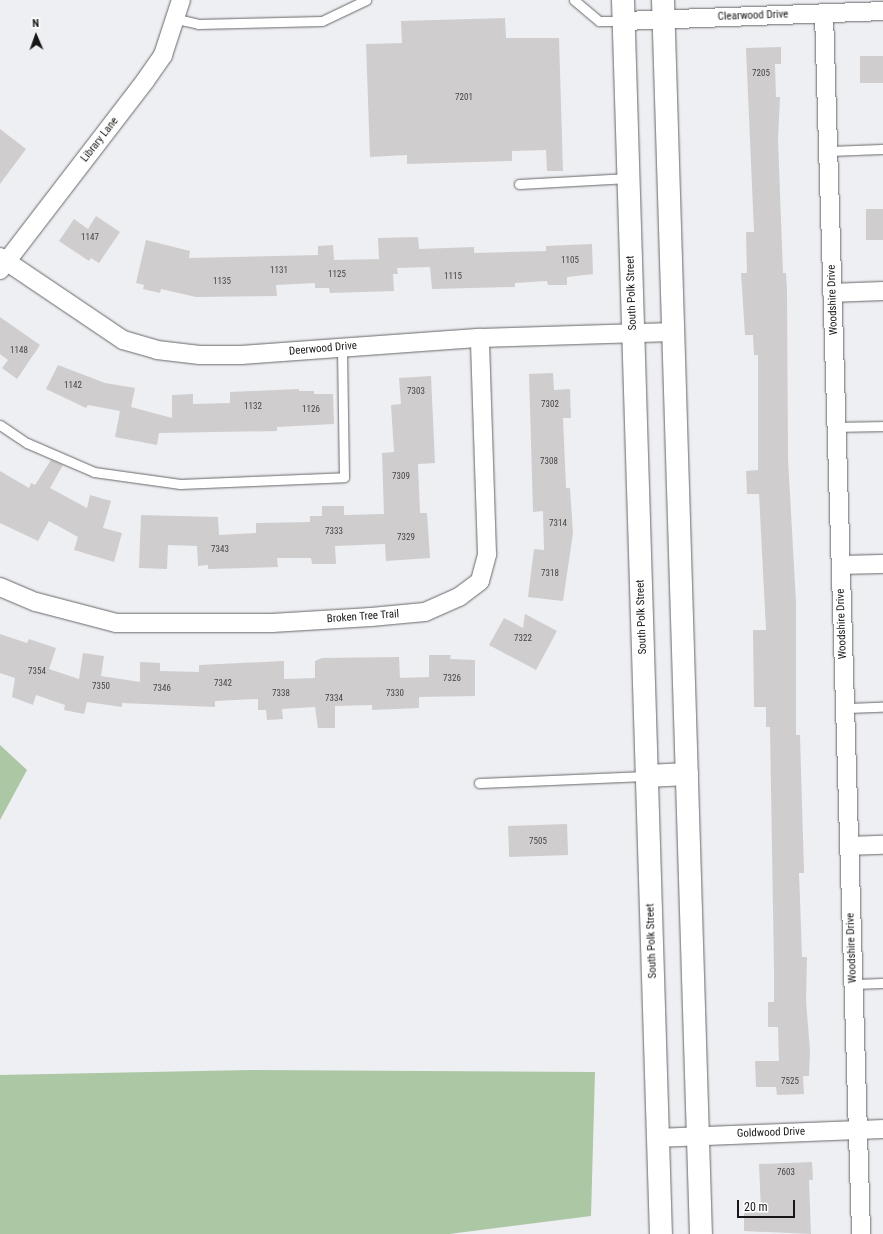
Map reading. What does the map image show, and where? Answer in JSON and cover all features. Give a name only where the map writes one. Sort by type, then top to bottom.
[{"type":"main road","points":[[664,9],[701,1234]]},
{"type":"main road","name":"South Polk Street","points":[[624,10],[661,1234]]},
{"type":"main road","points":[[647,776],[687,774]]},
{"type":"street","name":"Library Lane","points":[[2,263],[145,81],[163,55],[181,0]]},
{"type":"street","name":"Clearwood Drive","points":[[624,10],[664,9],[824,14],[883,12]]},
{"type":"street","name":"Woodshire Drive","points":[[824,14],[861,1234]]},
{"type":"street","name":"Deerwood Drive","points":[[2,263],[123,340],[157,350],[241,355],[480,338],[634,332],[673,332]]},
{"type":"street","points":[[832,293],[883,291]]},
{"type":"street","name":"Broken Tree Trail","points":[[0,587],[36,602],[116,622],[272,623],[371,617],[425,612],[459,597],[480,581],[487,554],[480,338]]},
{"type":"street","points":[[841,565],[883,564]]},
{"type":"street","points":[[849,846],[883,845]]},
{"type":"street","name":"Goldwood Drive","points":[[658,1138],[883,1129]]},
{"type":"lane","points":[[176,19],[198,24],[322,21],[366,0]]},
{"type":"lane","points":[[574,0],[599,21],[624,10]]},
{"type":"lane","points":[[828,151],[883,149]]},
{"type":"lane","points":[[519,184],[629,178]]},
{"type":"lane","points":[[0,425],[27,443],[94,472],[180,484],[344,476],[342,347]]},
{"type":"lane","points":[[836,427],[883,426]]},
{"type":"lane","points":[[845,708],[883,707]]},
{"type":"lane","points":[[479,783],[647,776]]},
{"type":"lane","points":[[853,984],[883,983]]},
{"type":"green space","points":[[0,745],[27,770],[0,820]]},
{"type":"green space","points":[[250,1070],[595,1072],[591,1216],[449,1234],[0,1234],[0,1075]]},
{"type":"building","points":[[505,18],[506,38],[559,38],[563,171],[547,171],[546,150],[512,151],[512,161],[407,164],[407,155],[370,157],[366,44],[402,43],[401,21]]},
{"type":"building","points":[[781,47],[781,64],[775,64],[776,97],[780,97],[778,140],[783,273],[786,273],[787,291],[788,459],[796,602],[796,735],[800,735],[804,873],[799,873],[802,957],[807,957],[806,1001],[810,1050],[809,1076],[803,1076],[804,1094],[777,1095],[776,1087],[756,1087],[755,1061],[779,1061],[778,1027],[768,1027],[768,1002],[774,1002],[770,727],[766,727],[766,707],[754,707],[753,630],[766,630],[759,494],[747,494],[746,471],[758,470],[758,355],[754,355],[753,335],[745,335],[741,273],[747,273],[746,232],[754,232],[746,48]]},
{"type":"building","points":[[860,56],[883,56],[883,83],[860,83]]},
{"type":"building","points":[[0,129],[26,149],[0,184]]},
{"type":"building","points":[[866,209],[883,209],[883,240],[866,240]]},
{"type":"building","points":[[96,216],[120,232],[99,263],[91,258],[89,261],[59,241],[74,219],[88,229]]},
{"type":"building","points":[[418,237],[419,249],[474,247],[474,253],[546,251],[546,246],[592,244],[593,274],[567,277],[567,285],[548,285],[547,281],[515,283],[515,287],[432,289],[430,267],[397,268],[398,274],[393,274],[394,291],[330,293],[329,288],[315,288],[315,283],[276,285],[277,296],[196,297],[161,289],[160,293],[143,289],[144,285],[136,283],[146,240],[190,251],[189,258],[318,255],[318,246],[333,245],[334,260],[379,259],[378,238]]},
{"type":"building","points":[[0,317],[40,345],[17,379],[2,368],[8,360],[0,354]]},
{"type":"building","points":[[58,365],[105,383],[135,388],[131,407],[172,418],[172,395],[193,394],[193,404],[230,403],[230,392],[299,389],[299,391],[314,391],[314,394],[333,394],[334,424],[277,427],[277,431],[159,433],[157,445],[115,437],[120,411],[88,405],[86,408],[46,389]]},
{"type":"building","points":[[553,373],[554,390],[570,389],[571,418],[563,418],[566,488],[570,488],[573,533],[563,601],[528,597],[534,549],[544,550],[543,511],[533,512],[529,374]]},
{"type":"building","points":[[431,376],[435,463],[418,464],[420,513],[427,513],[430,558],[386,561],[385,544],[335,546],[336,564],[312,564],[311,558],[277,558],[278,567],[208,569],[208,565],[198,566],[197,546],[168,545],[167,569],[139,568],[141,515],[218,517],[219,535],[256,533],[256,523],[310,522],[310,516],[322,516],[322,506],[344,506],[344,515],[384,514],[382,453],[394,452],[391,405],[401,404],[399,378]]},
{"type":"building","points":[[51,460],[63,465],[50,488],[87,508],[90,495],[111,501],[103,528],[122,533],[114,562],[74,550],[78,537],[49,521],[38,541],[0,523],[0,471],[29,488],[31,483],[35,485]]},
{"type":"building","points":[[525,614],[557,631],[536,670],[489,645],[504,618],[523,628]]},
{"type":"building","points":[[0,634],[27,643],[29,639],[56,648],[49,669],[79,679],[83,653],[104,656],[101,676],[140,682],[140,662],[160,663],[160,671],[199,672],[199,665],[284,661],[284,679],[315,678],[315,661],[322,658],[399,657],[400,678],[429,677],[429,655],[451,655],[450,659],[475,660],[475,696],[419,697],[419,708],[372,710],[372,705],[335,706],[335,728],[318,728],[315,707],[282,709],[283,719],[267,720],[266,710],[258,710],[258,699],[215,701],[215,707],[122,703],[122,707],[87,702],[84,714],[64,710],[65,705],[36,695],[33,705],[12,697],[15,678],[0,673]]},
{"type":"building","points":[[567,824],[568,855],[509,857],[508,826]]},
{"type":"building","points":[[812,1162],[813,1180],[809,1180],[811,1234],[744,1231],[744,1213],[761,1212],[759,1164]]}]
